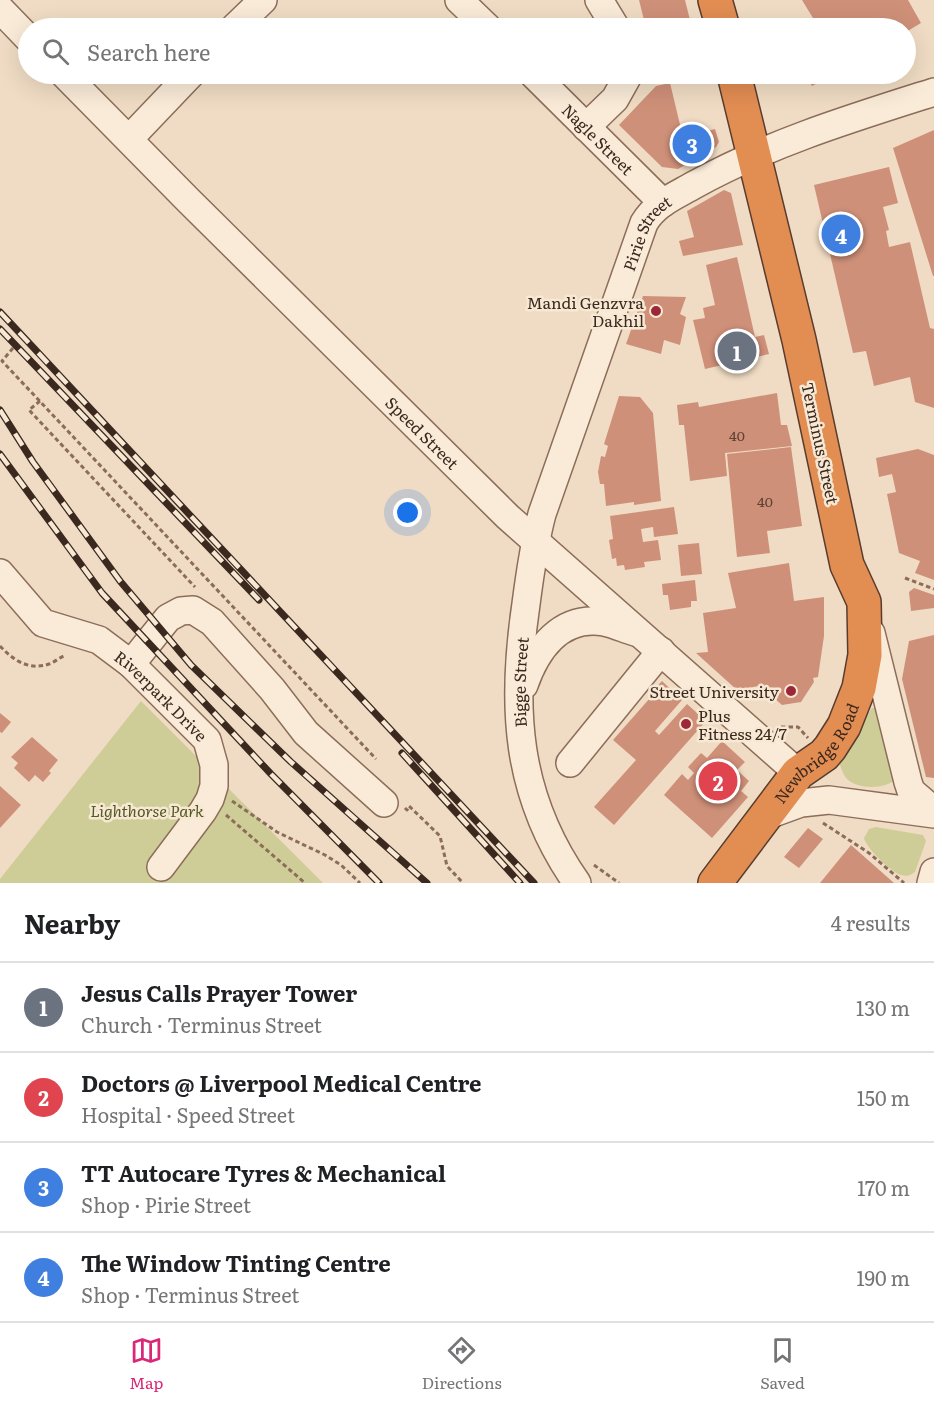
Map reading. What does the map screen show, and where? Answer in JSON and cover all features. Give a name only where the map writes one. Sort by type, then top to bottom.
[{"type":"highway","points":[[715,0],[720,18]]},
{"type":"highway","name":"Terminus Street","points":[[737,84],[800,340],[847,565],[864,602]]},
{"type":"highway","points":[[798,773],[808,746],[833,700],[842,674],[846,645],[844,611],[847,565]]},
{"type":"highway","name":"Newbridge Road","points":[[715,883],[798,773],[824,755],[844,726],[859,688],[866,655],[864,602]]},
{"type":"street","points":[[244,18],[262,0]]},
{"type":"street","points":[[459,0],[478,18]]},
{"type":"street","points":[[599,0],[610,18]]},
{"type":"street","points":[[0,9],[18,28]]},
{"type":"street","name":"Speed Street","points":[[74,84],[508,517],[798,773]]},
{"type":"street","points":[[129,139],[181,84]]},
{"type":"street","name":"Nagle Street","points":[[543,84],[663,203]]},
{"type":"street","points":[[586,127],[615,99],[623,84]]},
{"type":"street","name":"Pirie Street","points":[[535,542],[542,514],[638,241],[651,212],[723,169],[755,154],[847,119],[934,92]]},
{"type":"street","name":"Bigge Street","points":[[535,542],[522,632],[517,706],[521,748],[532,793],[547,833],[581,872]]},
{"type":"street","name":"Riverpark Drive","points":[[0,573],[43,623],[99,640],[131,664],[207,740],[214,765],[214,786],[210,799],[161,867]]},
{"type":"street","name":"Terminus Street","points":[[864,602],[908,782],[911,791],[932,808]]},
{"type":"street","points":[[131,664],[168,618],[182,611],[193,610],[212,622],[272,689],[306,733],[384,802]]},
{"type":"street","points":[[517,706],[539,652],[562,628],[575,623],[605,622],[652,643],[570,763]]},
{"type":"street","points":[[768,815],[801,803],[829,800],[932,808]]},
{"type":"street","points":[[930,883],[934,872]]},
{"type":"path","points":[[13,348],[2,361],[376,759]]},
{"type":"path","points":[[905,578],[934,589]]},
{"type":"path","points":[[0,646],[22,664],[36,667],[50,664],[71,653]]},
{"type":"path","points":[[214,786],[248,814],[277,832],[325,855],[341,865],[360,883]]},
{"type":"path","points":[[223,812],[305,883]]},
{"type":"path","points":[[817,824],[828,825],[869,853],[904,883]]},
{"type":"path","points":[[581,872],[619,883]]},
{"type":"green space","name":"Lighthorse Park","points":[[141,701],[323,883],[0,883],[0,879]]},
{"type":"green space","points":[[872,708],[876,708],[897,778],[886,785],[872,787],[851,782],[846,778],[837,760]]},
{"type":"green space","points":[[876,827],[923,835],[926,841],[915,872],[905,876],[901,875],[879,859],[864,838],[869,829]]},
{"type":"building","points":[[639,0],[685,0],[690,18],[644,18]]},
{"type":"building","points":[[802,0],[908,0],[921,23],[916,26],[916,18],[813,18]]},
{"type":"building","points":[[670,84],[683,137],[715,129],[719,142],[716,147],[678,169],[662,167],[619,125],[656,86]]},
{"type":"building","points":[[934,130],[934,276],[933,276],[893,148]]},
{"type":"building","points":[[889,167],[898,203],[883,207],[889,230],[886,231],[889,247],[910,242],[930,328],[934,329],[934,408],[915,402],[910,377],[874,386],[866,351],[853,353],[814,185]]},
{"type":"building","points":[[724,190],[731,193],[743,245],[683,256],[679,241],[694,237],[687,211]]},
{"type":"building","points":[[737,257],[755,337],[764,335],[769,354],[705,369],[693,320],[705,318],[703,308],[715,305],[706,265]]},
{"type":"building","points":[[643,296],[686,297],[680,314],[686,317],[680,345],[664,340],[661,354],[626,344]]},
{"type":"building","points":[[777,393],[781,425],[787,425],[792,446],[725,453],[727,476],[690,481],[684,425],[679,425],[677,405],[698,402],[699,407]]},
{"type":"building","points":[[619,396],[640,397],[653,413],[661,501],[606,506],[604,484],[600,484],[598,472],[601,456],[605,457],[608,446],[604,444]]},
{"type":"building","points":[[791,447],[802,526],[767,531],[770,553],[737,557],[727,454]]},
{"type":"building","points":[[918,449],[934,455],[934,580],[915,573],[920,561],[899,553],[887,494],[896,492],[892,474],[879,477],[876,458]]},
{"type":"building","points":[[674,507],[678,534],[654,537],[653,527],[641,529],[643,542],[658,540],[661,560],[644,562],[645,567],[625,570],[624,565],[617,566],[616,558],[612,559],[609,540],[613,539],[610,516]]},
{"type":"building","points":[[699,543],[702,574],[681,576],[678,545]]},
{"type":"building","points":[[789,563],[794,601],[824,597],[824,636],[818,677],[813,678],[814,682],[801,702],[782,705],[764,689],[764,685],[737,690],[696,653],[708,652],[703,613],[736,608],[728,573]]},
{"type":"building","points":[[695,580],[697,601],[691,601],[691,607],[670,610],[668,595],[663,595],[662,584]]},
{"type":"building","points":[[914,588],[934,595],[934,608],[911,611],[909,592]]},
{"type":"building","points":[[934,635],[934,778],[926,777],[902,679],[909,641]]},
{"type":"building","points":[[662,681],[682,700],[655,731],[659,735],[687,704],[706,721],[614,825],[594,807],[636,760],[613,740]]},
{"type":"building","points":[[0,713],[11,722],[2,733],[0,732]]},
{"type":"building","points":[[32,737],[58,760],[43,782],[35,775],[29,782],[14,768],[18,763],[11,757]]},
{"type":"building","points":[[722,741],[745,762],[737,770],[749,781],[741,791],[748,797],[712,838],[664,795],[682,774],[688,780],[694,773],[688,767],[701,753],[707,758]]},
{"type":"building","points":[[0,786],[21,805],[0,828]]},
{"type":"building","points":[[808,828],[823,839],[799,868],[784,857]]},
{"type":"building","points":[[851,845],[894,883],[820,883]]},
{"type":"railway","points":[[0,312],[534,883]]},
{"type":"railway","points":[[0,329],[259,600]]},
{"type":"railway","points":[[0,410],[33,462],[120,581],[191,665],[291,762],[427,883]]},
{"type":"railway","points":[[0,454],[102,593],[271,774],[379,883]]},
{"type":"railway","points":[[402,753],[520,883]]},
{"type":"place","name":"TT Autocare Tyres & Mechanical","points":[[692,144]]},
{"type":"place","name":"The Window Tinting Centre","points":[[841,234]]},
{"type":"place","name":"Mandi Genzvra Dakhil","points":[[656,311]]},
{"type":"place","name":"Jesus Calls Prayer Tower","points":[[737,351]]},
{"type":"place","name":"Street University","points":[[791,691]]},
{"type":"place","name":"Plus Fitness 24/7","points":[[686,724]]},
{"type":"place","name":"Doctors @ Liverpool Medical Centre","points":[[718,781]]}]
